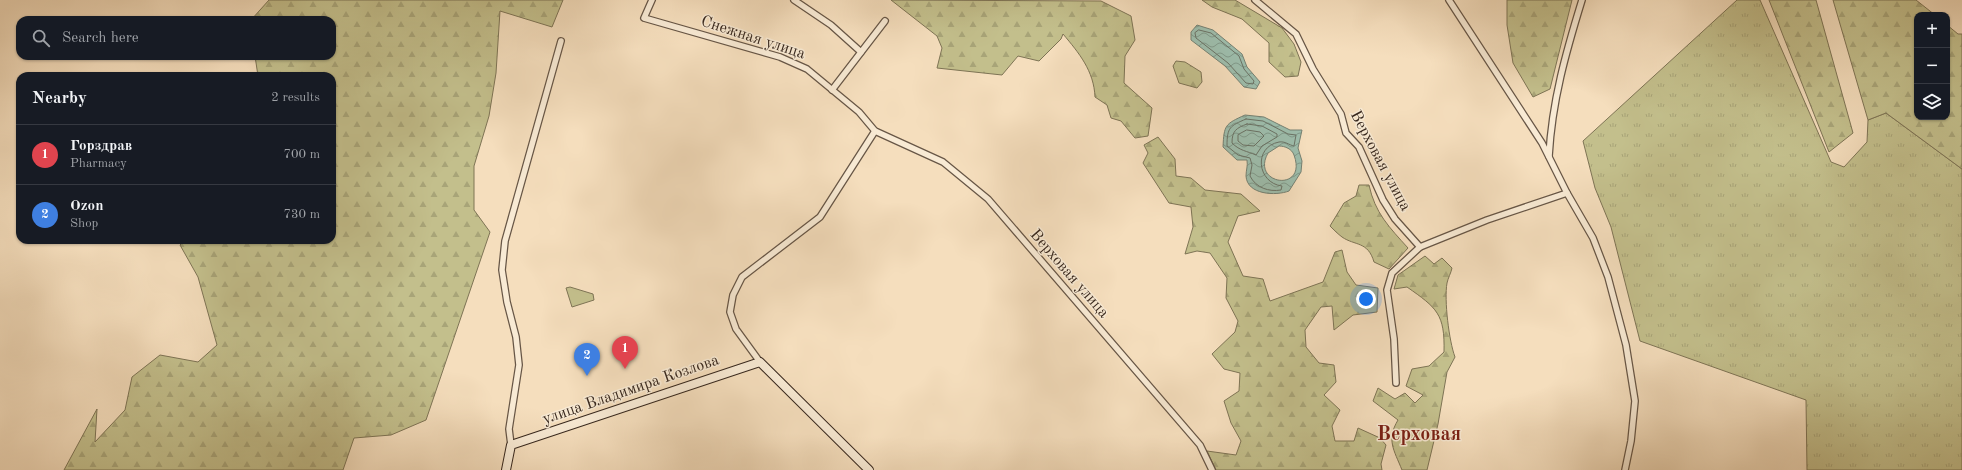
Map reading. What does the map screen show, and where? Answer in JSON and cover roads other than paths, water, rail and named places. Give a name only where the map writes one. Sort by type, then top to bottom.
[{"type":"street","name":"Снежная улица","points":[[652,0],[644,18],[780,57],[807,69],[859,112],[875,131]]},
{"type":"street","points":[[794,0],[831,25],[861,52]]},
{"type":"street","name":"Верховая улица","points":[[1255,0],[1296,34],[1313,70],[1341,114],[1346,133],[1359,147],[1383,200],[1395,219],[1420,247]]},
{"type":"street","points":[[1449,0],[1522,112],[1548,156],[1593,238],[1608,277],[1632,373],[1635,401],[1631,441],[1625,470]]},
{"type":"street","points":[[1548,156],[1551,119],[1567,50],[1582,0]]},
{"type":"street","points":[[832,90],[885,21]]},
{"type":"street","points":[[506,470],[511,445],[509,428],[519,365],[516,337],[507,302],[502,270],[505,241],[561,41]]},
{"type":"street","points":[[869,470],[760,362],[736,329],[730,312],[733,295],[742,277],[820,217],[875,131]]},
{"type":"street","name":"Верховая улица","points":[[875,131],[943,162],[988,199],[1196,442],[1212,470]]},
{"type":"street","points":[[1396,383],[1394,338],[1387,290],[1392,273],[1420,247],[1487,220],[1567,193]]},
{"type":"street","name":"улица Владимира Козлова","points":[[511,445],[760,362]]},
{"type":"water","points":[[1197,25],[1213,30],[1242,54],[1247,67],[1260,82],[1256,89],[1244,87],[1225,66],[1191,40],[1191,32]]},
{"type":"water","points":[[1245,115],[1264,117],[1290,130],[1302,130],[1298,148],[1302,161],[1301,172],[1289,191],[1283,193],[1270,193],[1251,187],[1246,176],[1247,160],[1237,160],[1223,147],[1224,134],[1227,126]],"holes":[[[1281,146],[1288,148],[1294,155],[1296,167],[1293,175],[1287,180],[1272,178],[1266,172],[1265,164],[1268,153]]]},
{"type":"place","name":"Горздрав","points":[[625,369]]},
{"type":"place","name":"Ozon","points":[[587,376]]},
{"type":"district","name":"Верховая","points":[[1419,435]]}]
